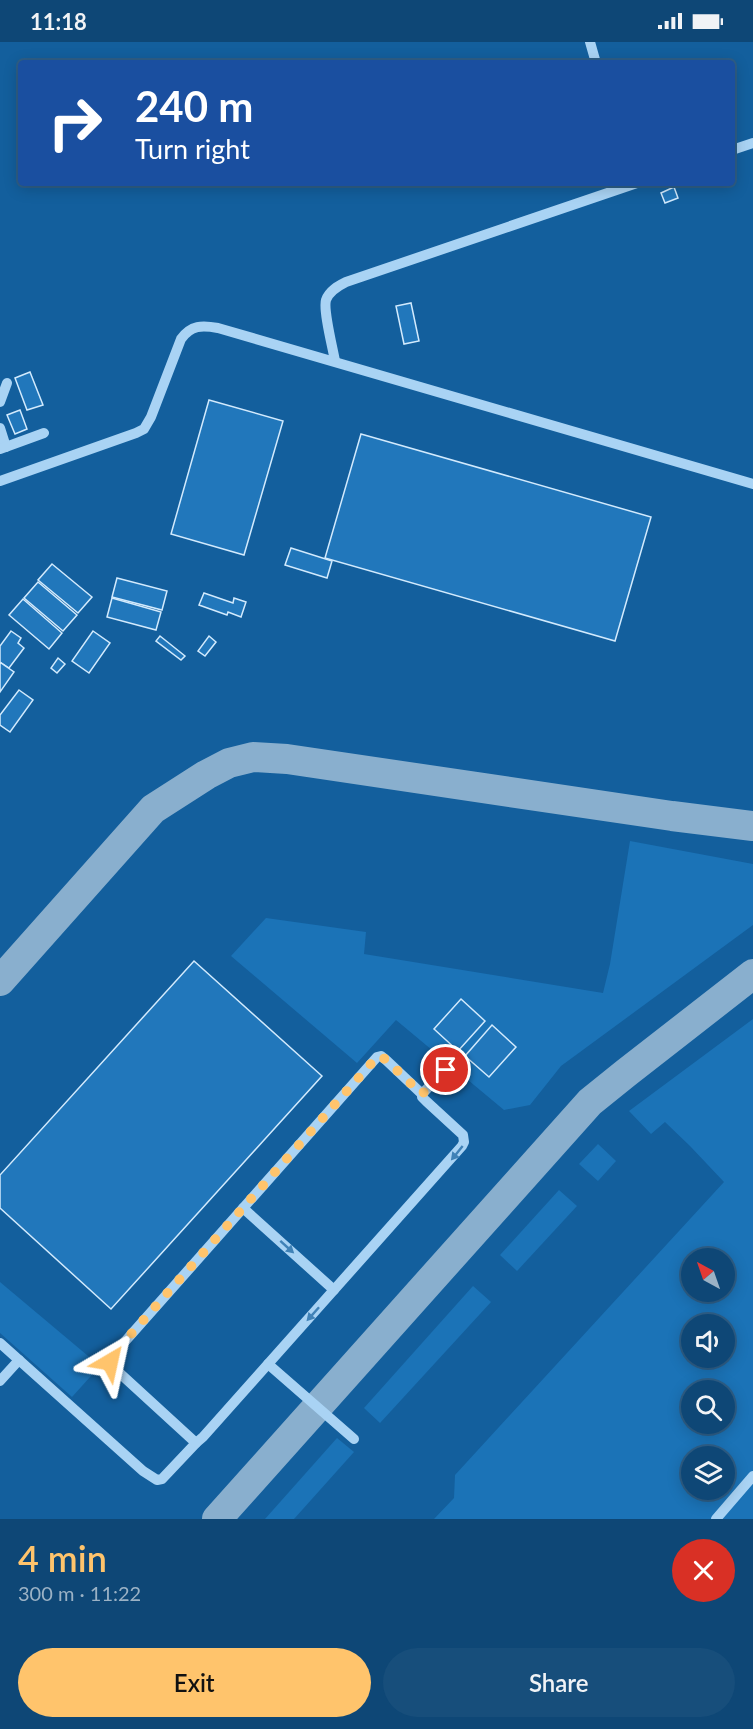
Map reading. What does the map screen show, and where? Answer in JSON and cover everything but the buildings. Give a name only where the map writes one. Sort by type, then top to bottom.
[{"type":"lane","points":[[590,42],[595,60]]},
{"type":"lane","points":[[735,149],[753,143]]},
{"type":"lane","points":[[335,362],[325,306],[329,295],[339,286],[628,186]]},
{"type":"lane","points":[[0,481],[144,429],[151,417],[181,339],[186,332],[200,326],[218,328],[753,484]]},
{"type":"lane","points":[[0,402],[7,383]]},
{"type":"lane","points":[[0,428],[3,448],[44,433]]},
{"type":"lane","points":[[0,1343],[152,1478],[160,1480],[165,1477],[203,1437],[462,1146],[463,1135],[381,1056],[377,1057],[111,1358],[110,1362],[113,1367],[196,1443]]},
{"type":"lane","points":[[422,1094],[446,1070]]},
{"type":"lane","points":[[243,1208],[334,1290]]},
{"type":"lane","points":[[0,1382],[19,1360]]},
{"type":"lane","points":[[268,1364],[354,1439]]},
{"type":"lane","points":[[716,1519],[753,1476]]},
{"type":"shaded area","points":[[630,841],[753,864],[753,925],[561,1066],[530,1105],[504,1110],[396,1020],[357,1063],[231,956],[266,918],[366,932],[364,954],[603,993],[610,964]]},
{"type":"shaded area","points":[[753,1019],[753,1519],[434,1519],[454,1498],[455,1475],[724,1182],[665,1122],[651,1134],[629,1111]]},
{"type":"shaded area","points":[[598,1144],[616,1161],[598,1181],[579,1164]]},
{"type":"shaded area","points":[[559,1190],[577,1206],[517,1271],[500,1255]]},
{"type":"shaded area","points":[[0,1282],[100,1366],[72,1397],[0,1333]]},
{"type":"shaded area","points":[[473,1286],[491,1302],[380,1423],[364,1408]]},
{"type":"shaded area","points":[[337,1438],[354,1452],[294,1519],[265,1519]]},
{"type":"taxiway","points":[[0,981],[153,809],[229,763],[253,757],[287,759],[753,826]]},
{"type":"taxiway","points":[[217,1519],[590,1102],[753,974]]},
{"type":"route","points":[[110,1362],[116,1351],[377,1057],[381,1056],[386,1060],[422,1094],[446,1070]]}]
